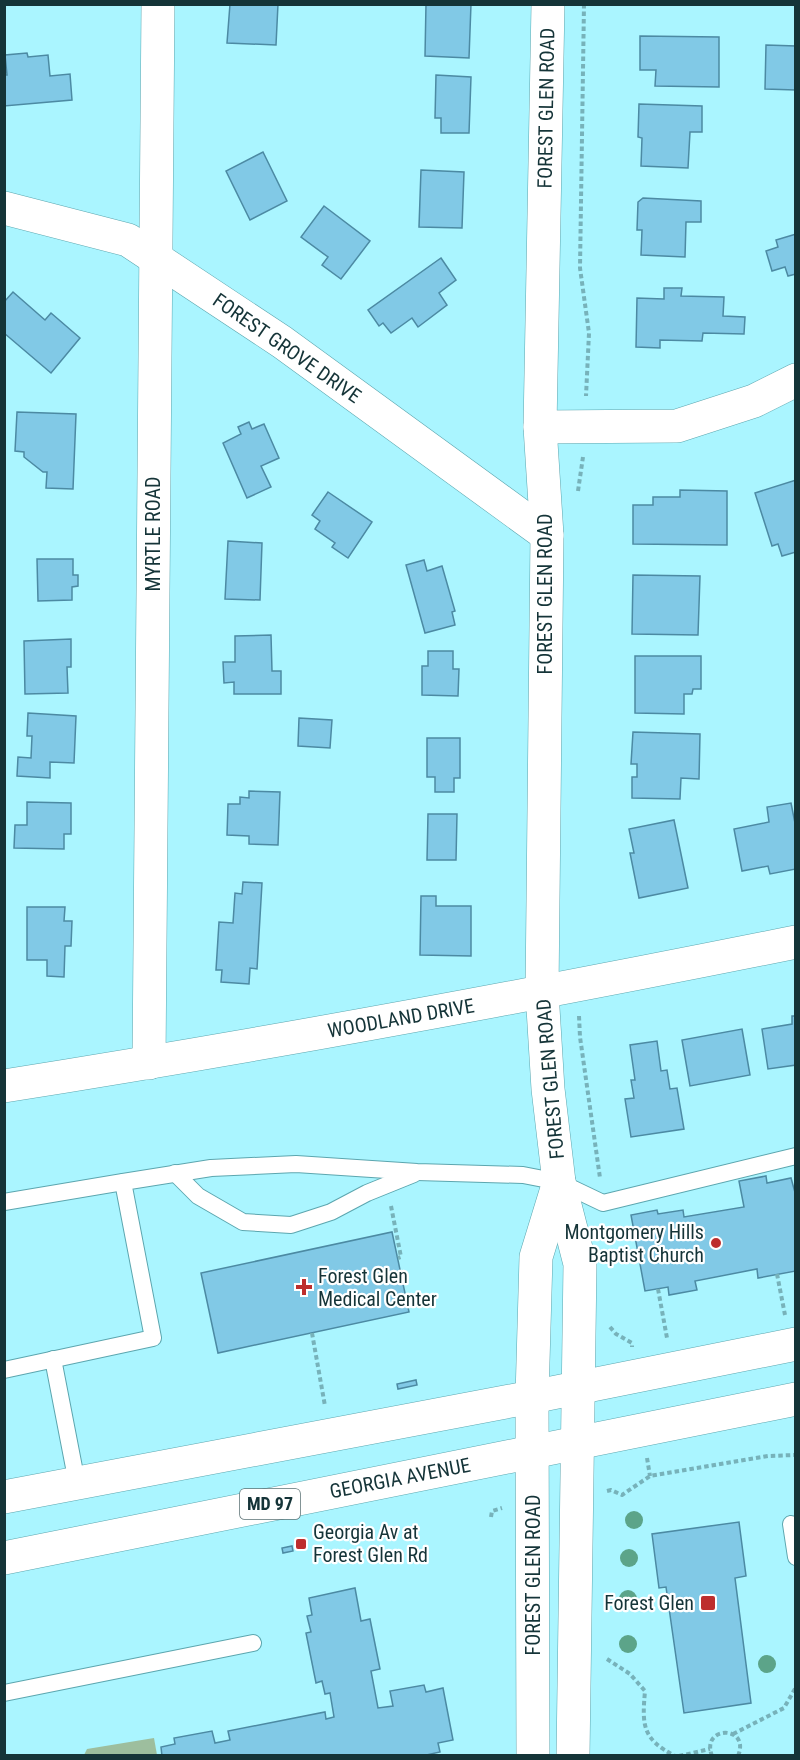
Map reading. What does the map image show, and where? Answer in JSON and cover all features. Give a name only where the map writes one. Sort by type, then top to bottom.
[{"type":"street","name":"MYRTLE ROAD","points":[[149,1063],[158,4]]},
{"type":"street","name":"FOREST GLEN ROAD","points":[[548,4],[540,427],[547,535],[542,992],[548,1089],[559,1182],[580,1264],[573,1755]]},
{"type":"street","name":"FOREST GROVE DRIVE","points":[[4,208],[128,240],[282,342],[547,535]]},
{"type":"street","points":[[540,427],[677,426],[754,401],[795,380]]},
{"type":"street","name":"WOODLAND DRIVE","points":[[4,1086],[149,1063],[578,986],[795,942]]},
{"type":"street","name":"FOREST GLEN ROAD","points":[[533,1755],[532,1397],[536,1257],[559,1182]]},
{"type":"street","points":[[4,1497],[532,1397],[791,1332]]},
{"type":"street","name":"GEORGIA AVENUE","points":[[4,1558],[795,1399]]},
{"type":"lane","points":[[4,1202],[211,1168],[296,1164],[417,1172],[523,1175],[559,1182],[603,1203],[795,1156]]},
{"type":"lane","points":[[175,1173],[198,1196],[243,1222],[291,1225],[331,1212],[367,1193],[417,1172]]},
{"type":"lane","points":[[4,1370],[153,1338],[123,1182]]},
{"type":"lane","points":[[53,1359],[77,1483]]},
{"type":"lane","points":[[791,1524],[795,1557]]},
{"type":"lane","points":[[4,1693],[253,1643]]},
{"type":"path","points":[[577,501],[585,428],[589,333],[580,268],[584,4]]},
{"type":"path","points":[[578,986],[580,1037],[603,1203]]},
{"type":"path","points":[[389,1199],[401,1257],[398,1258]]},
{"type":"path","points":[[777,1274],[791,1332]]},
{"type":"path","points":[[658,1289],[668,1343]]},
{"type":"path","points":[[608,1325],[616,1334],[632,1343]]},
{"type":"path","points":[[312,1333],[326,1411]]},
{"type":"path","points":[[622,1495],[650,1476],[768,1456],[795,1455]]},
{"type":"path","points":[[607,1659],[630,1674],[645,1691],[643,1714],[648,1735],[662,1749],[677,1755],[710,1749]]},
{"type":"path","points":[[712,1755],[710,1749],[712,1739],[719,1733],[733,1734],[784,1708],[795,1687]]},
{"type":"path","points":[[733,1734],[740,1745],[738,1755]]},
{"type":"green space","points":[[154,1738],[157,1755],[84,1755],[87,1749]]},
{"type":"building","points":[[230,4],[278,4],[276,45],[227,43]]},
{"type":"building","points":[[426,4],[471,4],[469,58],[425,56]]},
{"type":"building","points":[[640,36],[719,37],[719,87],[655,86],[656,70],[640,70]]},
{"type":"building","points":[[766,45],[796,46],[796,90],[765,89]]},
{"type":"building","points":[[27,53],[28,57],[48,55],[50,76],[70,74],[72,100],[4,106],[4,75],[7,75],[5,55]]},
{"type":"building","points":[[436,75],[471,77],[469,133],[441,133],[441,118],[435,118]]},
{"type":"building","points":[[639,104],[702,106],[702,132],[690,132],[688,168],[641,166],[642,138],[638,137]]},
{"type":"building","points":[[263,152],[287,201],[250,220],[226,171]]},
{"type":"building","points":[[421,170],[464,172],[462,228],[419,227]]},
{"type":"building","points":[[643,198],[701,201],[701,222],[686,222],[685,257],[641,255],[642,230],[637,230],[638,202]]},
{"type":"building","points":[[324,206],[370,241],[341,279],[322,265],[328,257],[301,237]]},
{"type":"building","points":[[796,234],[796,274],[788,276],[785,267],[772,271],[766,251],[778,247],[776,240]]},
{"type":"building","points":[[441,258],[456,280],[439,293],[447,305],[418,327],[412,318],[391,333],[383,323],[379,326],[368,310]]},
{"type":"building","points":[[664,288],[682,288],[681,296],[724,297],[723,316],[745,317],[744,334],[703,333],[702,341],[660,340],[660,348],[636,347],[637,298],[664,299]]},
{"type":"building","points":[[13,292],[45,320],[51,313],[80,338],[51,373],[4,333],[4,302]]},
{"type":"building","points":[[17,412],[76,414],[73,489],[46,488],[47,472],[43,472],[24,457],[24,452],[15,451]]},
{"type":"building","points":[[249,422],[252,429],[264,424],[279,458],[261,466],[271,487],[247,498],[223,443],[241,434],[238,427]]},
{"type":"building","points":[[796,480],[796,552],[782,556],[778,544],[772,546],[755,493]]},
{"type":"building","points":[[680,490],[727,491],[727,545],[633,544],[633,505],[653,505],[653,497],[680,497]]},
{"type":"building","points":[[328,492],[372,522],[348,558],[332,547],[335,543],[315,529],[320,521],[312,515]]},
{"type":"building","points":[[228,541],[262,543],[260,600],[225,599]]},
{"type":"building","points":[[37,559],[73,559],[73,575],[78,575],[78,586],[72,587],[72,600],[38,601]]},
{"type":"building","points":[[424,560],[427,571],[442,566],[455,611],[452,612],[455,625],[425,633],[406,565]]},
{"type":"building","points":[[633,575],[700,576],[698,635],[632,634]]},
{"type":"building","points":[[271,635],[272,671],[281,671],[281,694],[234,694],[234,682],[224,683],[223,662],[235,662],[235,636]]},
{"type":"building","points":[[71,639],[71,667],[67,667],[68,693],[25,694],[24,641]]},
{"type":"building","points":[[428,651],[453,651],[453,669],[459,669],[458,696],[422,695],[422,666],[428,666]]},
{"type":"building","points":[[635,656],[701,656],[701,689],[693,689],[692,694],[684,694],[684,714],[635,713]]},
{"type":"building","points":[[28,713],[76,716],[74,763],[50,762],[50,778],[17,776],[18,757],[31,758],[32,736],[27,736]]},
{"type":"building","points":[[299,718],[332,720],[330,748],[298,746]]},
{"type":"building","points":[[633,732],[700,734],[699,779],[681,778],[680,799],[632,798],[632,777],[637,777],[637,764],[631,764]]},
{"type":"building","points":[[427,738],[460,738],[460,778],[454,778],[454,792],[435,792],[435,777],[427,777]]},
{"type":"building","points":[[249,791],[280,792],[278,845],[249,844],[249,836],[227,835],[228,804],[240,804],[240,797],[249,798]]},
{"type":"building","points":[[27,802],[71,803],[71,834],[64,834],[64,849],[14,848],[15,825],[27,825]]},
{"type":"building","points":[[791,803],[796,828],[796,869],[770,874],[768,866],[742,871],[734,829],[769,822],[767,807]]},
{"type":"building","points":[[428,814],[457,814],[456,860],[427,860]]},
{"type":"building","points":[[674,820],[688,888],[639,898],[630,853],[634,853],[629,829]]},
{"type":"building","points":[[243,882],[262,883],[257,969],[250,968],[249,984],[221,982],[222,970],[216,970],[219,922],[233,923],[235,893],[242,894]]},
{"type":"building","points":[[421,896],[436,896],[436,906],[471,906],[471,956],[420,955]]},
{"type":"building","points":[[27,907],[65,907],[64,921],[72,921],[71,946],[65,946],[64,977],[47,976],[47,960],[27,960]]},
{"type":"building","points":[[792,1016],[796,1016],[796,1065],[768,1069],[762,1029],[792,1024]]},
{"type":"building","points":[[742,1029],[750,1075],[690,1086],[682,1040]]},
{"type":"building","points":[[657,1041],[661,1071],[667,1070],[670,1089],[677,1088],[684,1129],[631,1137],[625,1099],[634,1098],[631,1080],[635,1080],[630,1045]]},
{"type":"building","name":"Montgomery Hills Baptist Church","points":[[766,1176],[767,1183],[791,1178],[796,1196],[796,1271],[758,1278],[757,1269],[695,1281],[697,1290],[669,1295],[668,1287],[645,1291],[631,1215],[657,1210],[658,1214],[683,1210],[684,1217],[744,1207],[739,1181]]},
{"type":"building","name":"Forest Glen Medical Center","points":[[392,1232],[409,1312],[218,1353],[201,1273]]},
{"type":"building","points":[[416,1380],[417,1385],[398,1389],[397,1384]]},
{"type":"building","points":[[739,1522],[746,1576],[735,1578],[751,1703],[684,1713],[666,1587],[659,1588],[652,1534]]},
{"type":"building","points":[[292,1546],[293,1551],[283,1553],[282,1548]]},
{"type":"building","points":[[355,1588],[361,1621],[370,1619],[380,1669],[371,1671],[378,1708],[393,1706],[390,1691],[424,1685],[426,1692],[443,1688],[453,1740],[438,1743],[440,1752],[422,1756],[162,1756],[161,1747],[175,1744],[174,1738],[212,1731],[215,1743],[230,1740],[228,1731],[325,1712],[326,1719],[334,1717],[330,1693],[325,1694],[322,1681],[316,1683],[306,1633],[311,1632],[307,1616],[312,1615],[309,1598]]},
{"type":"place","name":"Montgomery Hills Baptist Church","points":[[716,1243]]},
{"type":"place","name":"Forest Glen Medical Center","points":[[304,1287]]},
{"type":"place","name":"Georgia Av at Forest Glen Rd","points":[[301,1544]]},
{"type":"place","name":"Forest Glen","points":[[708,1603]]}]
